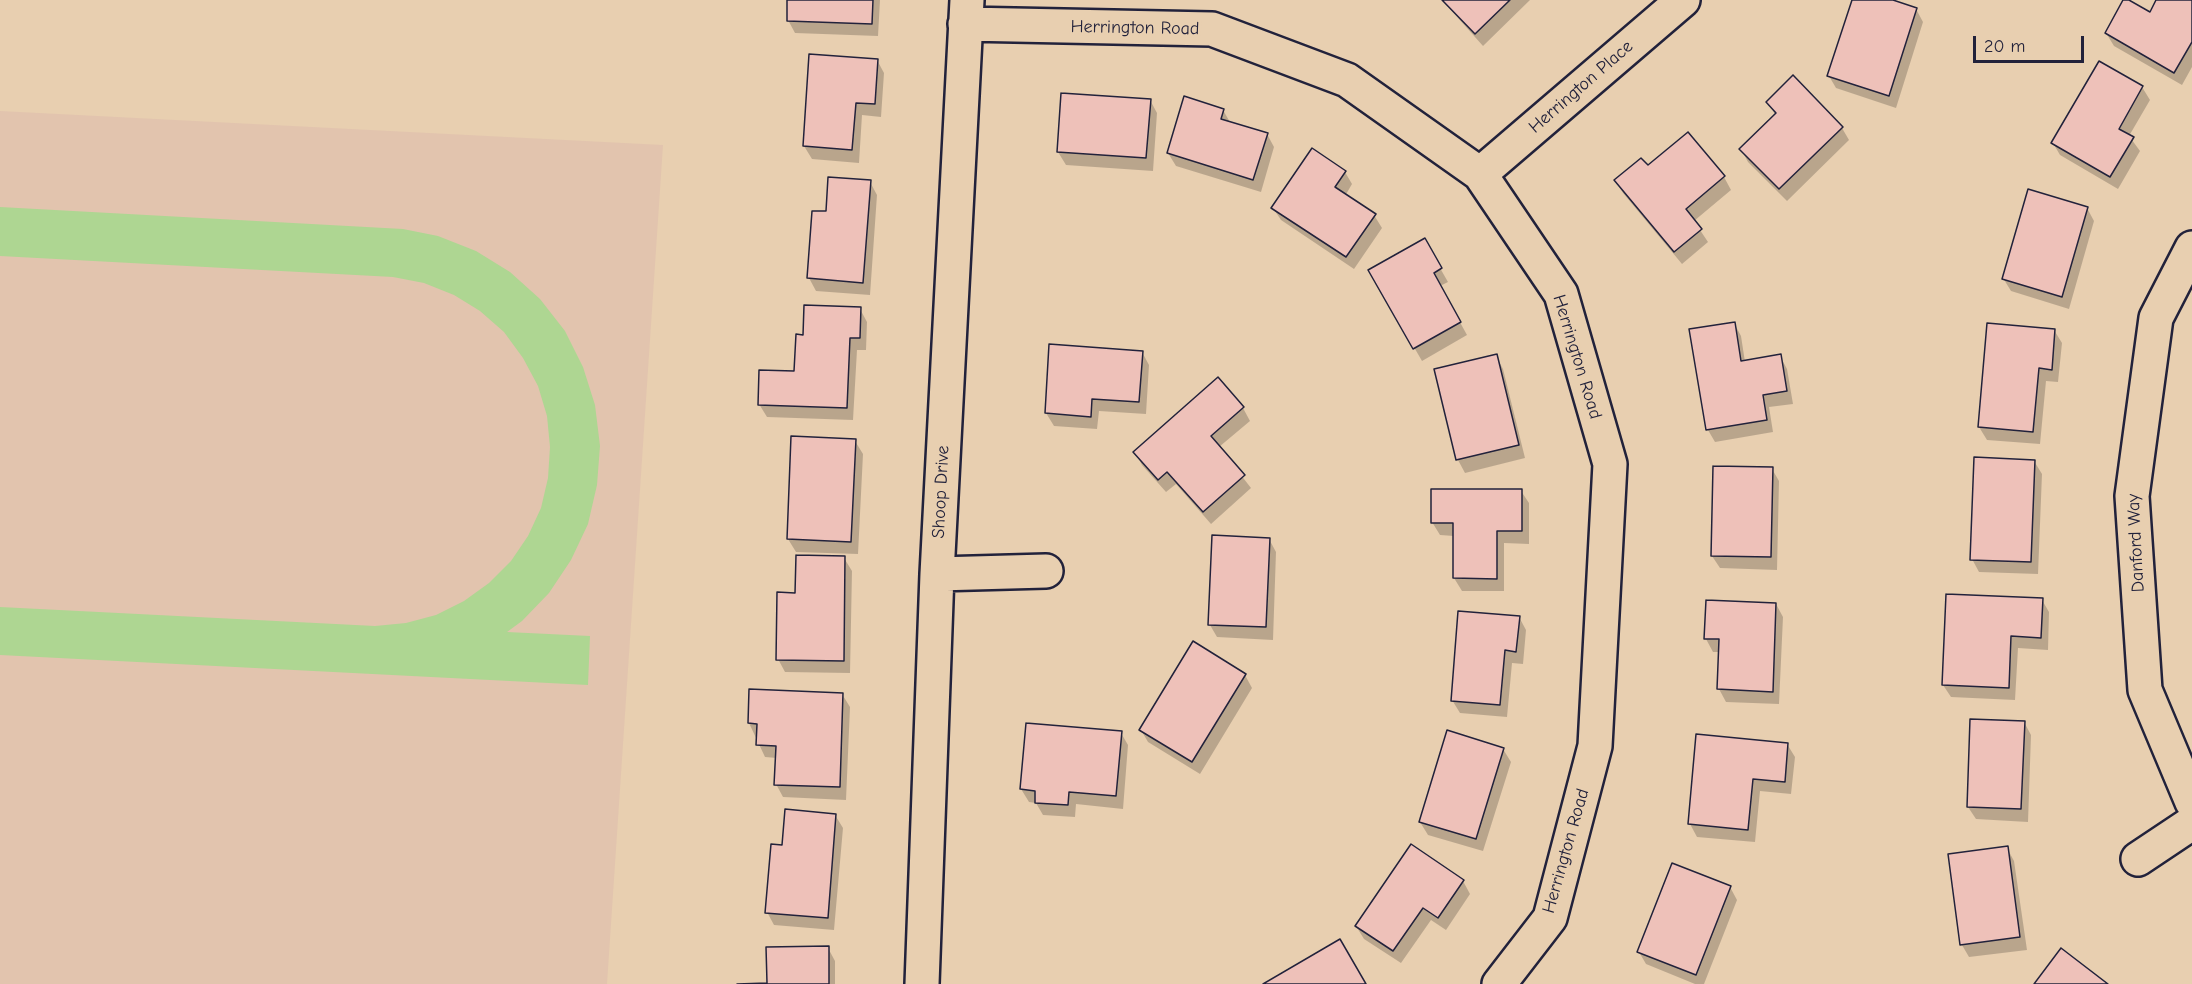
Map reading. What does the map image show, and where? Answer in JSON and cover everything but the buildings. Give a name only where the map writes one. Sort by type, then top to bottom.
[{"type":"street","name":"Herrington Place","points":[[1480,174],[1683,0]]},
{"type":"street","name":"Herrington Road","points":[[966,12],[1212,29],[1347,80],[1480,174],[1560,294],[1610,464],[1595,746],[1550,918],[1499,984]]},
{"type":"street","name":"Shoop Drive","points":[[922,984],[937,574],[966,12]]},
{"type":"street","name":"Danford Way","points":[[2192,248],[2156,318],[2132,496],[2145,690],[2192,802]]},
{"type":"street","points":[[937,574],[1046,571]]},
{"type":"street","points":[[2138,859],[2192,823]]},
{"type":"shaded area","points":[[0,111],[663,145],[607,984],[0,984]]},
{"type":"green space","points":[[0,207],[403,229],[438,236],[476,251],[510,272],[540,299],[565,331],[583,367],[595,405],[600,446],[597,485],[588,524],[571,560],[549,593],[522,621],[507,632],[590,636],[588,685],[0,655],[0,607],[375,626],[406,623],[436,615],[464,601],[489,583],[511,561],[528,536],[541,508],[548,478],[550,447],[547,416],[538,386],[523,358],[504,332],[480,311],[454,295],[424,283],[393,277],[0,256]]}]
